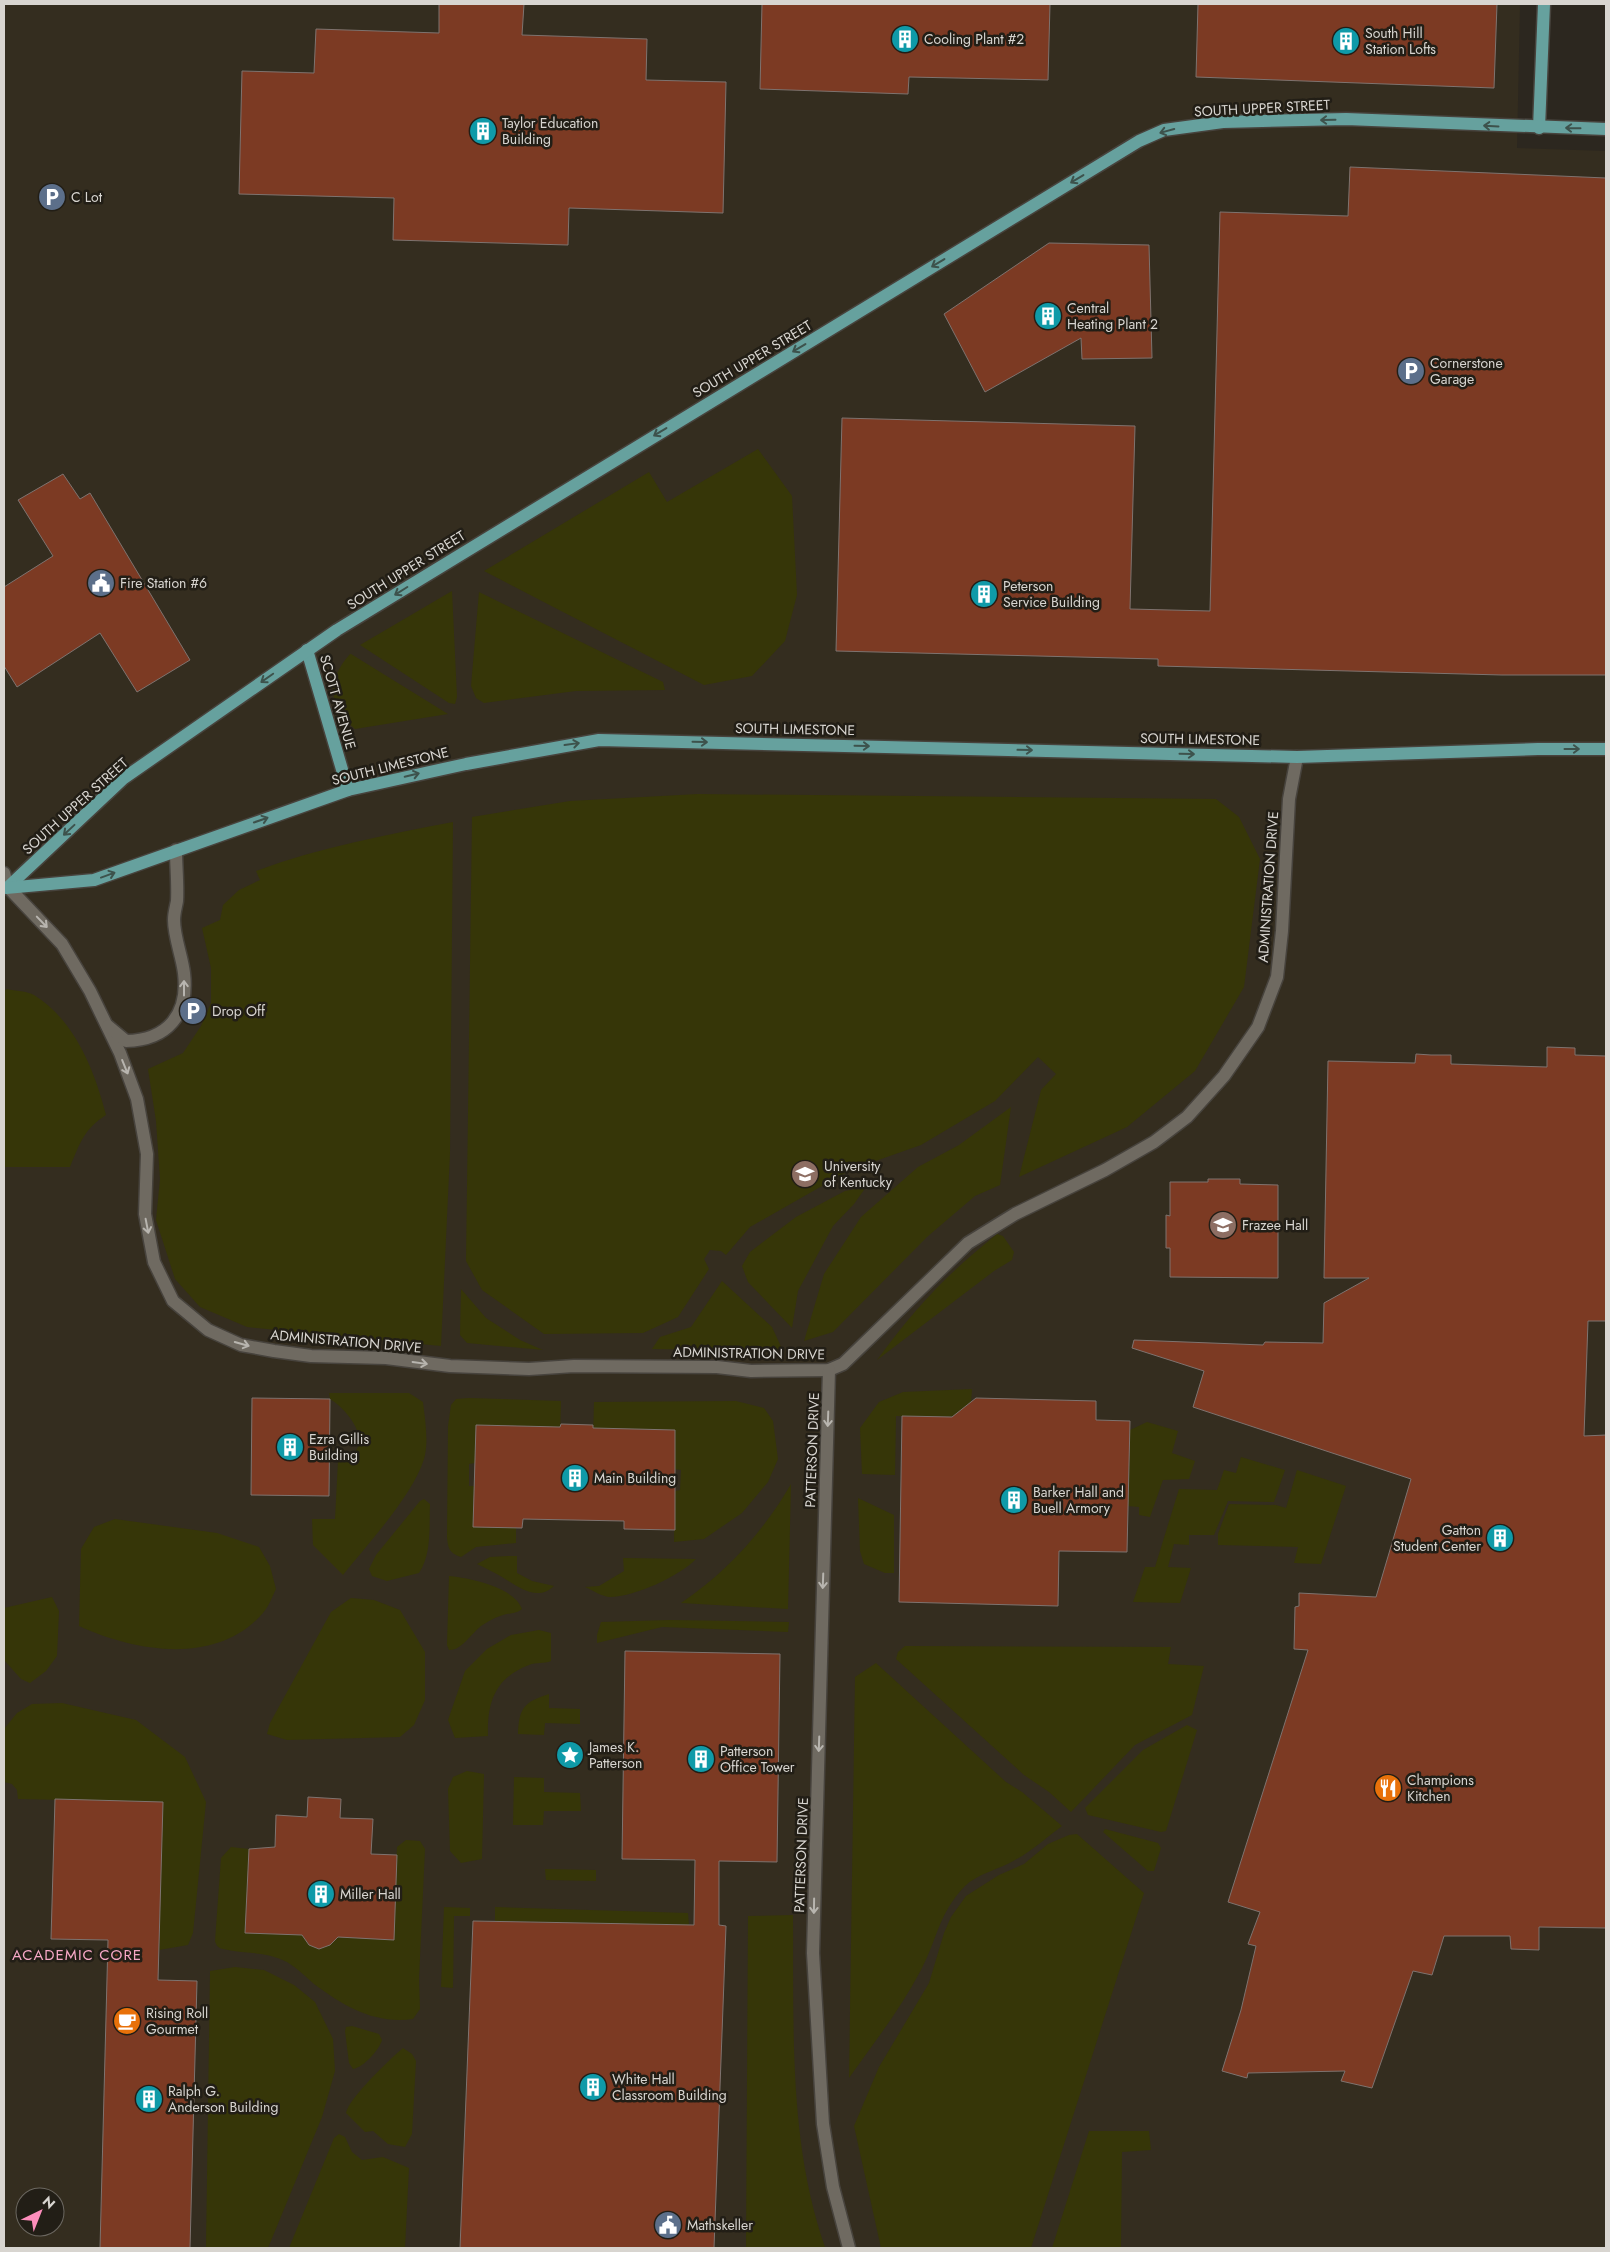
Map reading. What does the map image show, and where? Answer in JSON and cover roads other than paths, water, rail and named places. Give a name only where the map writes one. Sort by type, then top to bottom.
[{"type":"main road","points":[[1539,128],[1544,4]]},
{"type":"main road","name":"SOUTH UPPER STREET","points":[[6,888],[124,778],[307,650],[469,549],[1139,141],[1164,130],[1223,122],[1346,119],[1539,128],[1606,129]]},
{"type":"main road","name":"SCOTT AVENUE","points":[[307,650],[348,790]]},
{"type":"main road","name":"SOUTH LIMESTONE","points":[[6,888],[94,880],[348,790],[466,764],[599,740],[1297,757],[1538,749],[1606,749]]},
{"type":"street","name":"ADMINISTRATION DRIVE","points":[[6,888],[62,944],[90,991],[120,1053],[137,1099],[147,1154],[145,1214],[154,1262],[174,1301],[208,1330],[241,1345],[311,1356],[386,1358],[450,1366],[529,1369],[584,1366],[829,1370],[843,1364],[968,1242],[1015,1214],[1105,1170],[1154,1142],[1187,1117],[1224,1076],[1258,1027],[1277,977],[1282,931],[1290,799],[1297,757]]},
{"type":"street","name":"ADMINISTRATION DRIVE","points":[[105,1022],[126,1041],[144,1041],[158,1034],[176,1020],[184,998],[184,974],[174,921],[177,900],[176,850]]},
{"type":"street","points":[[4,873],[6,888]]},
{"type":"street","name":"PATTERSON DRIVE","points":[[829,1370],[813,1953],[823,2124],[833,2187],[849,2248]]},
{"type":"place","name":"Cooling Plant #2","points":[[905,39]]},
{"type":"place","name":"South Hill Station Lofts","points":[[1346,41]]},
{"type":"place","name":"Taylor Education Building","points":[[483,131]]},
{"type":"place","name":"C Lot","points":[[52,197]]},
{"type":"place","name":"Central Heating Plant 2","points":[[1048,316]]},
{"type":"place","name":"Cornerstone Garage","points":[[1411,371]]},
{"type":"place","name":"Fire Station #6","points":[[101,583]]},
{"type":"place","name":"Peterson Service Building","points":[[984,594]]},
{"type":"place","name":"Drop Off","points":[[193,1011]]},
{"type":"place","name":"University of Kentucky","points":[[805,1174]]},
{"type":"place","name":"Frazee Hall","points":[[1223,1225]]},
{"type":"place","name":"Ezra Gillis Building","points":[[290,1447]]},
{"type":"place","name":"Main Building","points":[[575,1478]]},
{"type":"place","name":"Barker Hall and Buell Armory","points":[[1014,1500]]},
{"type":"place","name":"Gatton Student Center","points":[[1500,1538]]},
{"type":"place","name":"James K. Patterson","points":[[570,1755]]},
{"type":"place","name":"Patterson Office Tower","points":[[701,1759]]},
{"type":"place","name":"Champions Kitchen","points":[[1388,1788]]},
{"type":"place","name":"Miller Hall","points":[[321,1894]]},
{"type":"place","name":"Rising Roll Gourmet","points":[[127,2021]]},
{"type":"place","name":"White Hall Classroom Building","points":[[593,2087]]},
{"type":"place","name":"Ralph G. Anderson Building","points":[[149,2099]]},
{"type":"place","name":"Mathskeller","points":[[668,2225]]},
{"type":"district","name":"ACADEMIC CORE","points":[[77,1955]]}]
